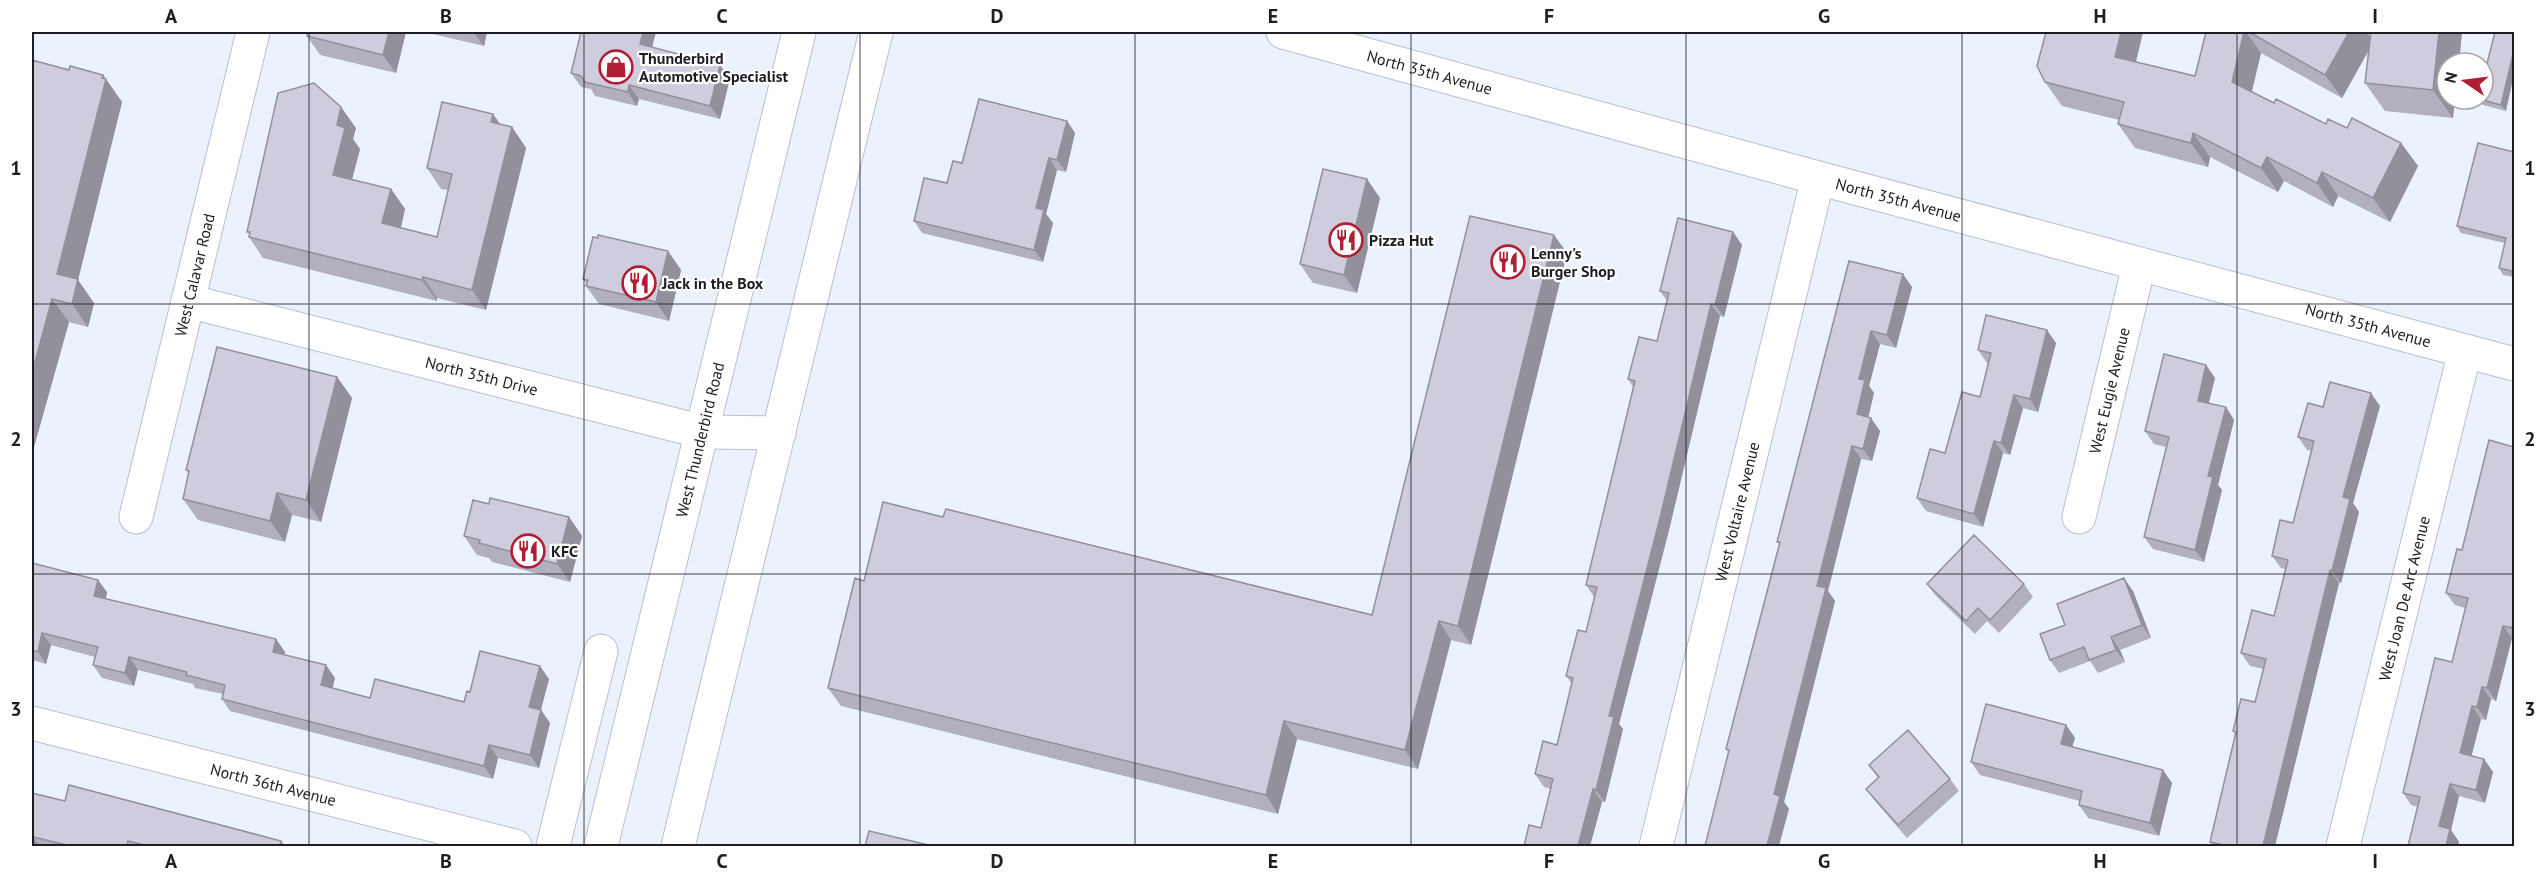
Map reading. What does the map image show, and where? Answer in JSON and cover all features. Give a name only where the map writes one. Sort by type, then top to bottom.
[{"type":"street","name":"West Calavar Road","points":[[135,517],[253,32]]},
{"type":"street","name":"West Thunderbird Road","points":[[601,846],[799,32]]},
{"type":"street","points":[[678,846],[876,32]]},
{"type":"street","name":"North 35th Avenue","points":[[1283,32],[2139,265],[2514,364]]},
{"type":"street","name":"West Voltaire Avenue","points":[[1656,846],[1818,178]]},
{"type":"street","name":"West Eugie Avenue","points":[[2079,516],[2139,265]]},
{"type":"street","name":"North 35th Drive","points":[[188,302],[703,432],[779,433]]},
{"type":"street","name":"West Joan De Arc Avenue","points":[[2343,846],[2465,351]]},
{"type":"street","points":[[553,846],[601,651]]},
{"type":"street","name":"North 36th Avenue","points":[[32,723],[515,846]]},
{"type":"building","points":[[308,32],[389,32],[383,55],[307,36]]},
{"type":"building","points":[[581,32],[643,32],[640,44],[720,65],[710,106],[629,85],[628,92],[585,82],[581,76],[571,73]]},
{"type":"building","points":[[2046,32],[2121,32],[2115,57],[2195,76],[2206,32],[2244,32],[2232,82],[2274,103],[2276,99],[2326,124],[2328,119],[2347,128],[2352,118],[2401,143],[2373,198],[2322,172],[2317,183],[2267,157],[2261,168],[2193,133],[2191,143],[2118,124],[2124,102],[2045,82],[2037,66]]},
{"type":"building","points":[[2249,32],[2349,32],[2325,75]]},
{"type":"building","points":[[2371,32],[2439,32],[2437,51],[2435,51],[2433,90],[2365,83]]},
{"type":"building","points":[[2495,32],[2514,32],[2514,50],[2501,105],[2495,103],[2495,51],[2490,51]]},
{"type":"building","points":[[32,60],[69,70],[70,66],[103,75],[102,78],[106,79],[57,274],[78,279],[72,304],[52,299],[32,373]]},
{"type":"building","points":[[314,83],[341,107],[337,125],[345,128],[333,175],[391,189],[382,223],[437,237],[452,174],[427,168],[442,102],[493,114],[491,122],[512,127],[472,290],[423,277],[422,280],[249,237],[250,232],[247,232],[278,93]]},
{"type":"building","points":[[979,99],[1067,121],[1057,160],[1049,158],[1036,208],[1044,210],[1034,250],[914,221],[924,178],[947,183],[953,161],[962,163]]},
{"type":"building","points":[[2478,143],[2514,152],[2514,275],[2512,271],[2499,268],[2506,238],[2457,226]]},
{"type":"building","points":[[1323,169],[1367,179],[1344,275],[1300,264]]},
{"type":"building","points":[[1470,216],[1554,235],[1458,626],[1439,621],[1405,750],[1284,721],[1266,795],[828,688],[855,578],[864,581],[883,502],[943,517],[946,509],[1372,615]]},
{"type":"building","points":[[1678,218],[1733,232],[1715,305],[1711,304],[1660,518],[1609,716],[1614,717],[1596,790],[1593,789],[1578,846],[1524,846],[1529,825],[1541,828],[1553,779],[1535,774],[1543,741],[1557,745],[1573,678],[1566,676],[1578,630],[1586,632],[1597,587],[1586,585],[1635,381],[1628,379],[1639,337],[1657,341],[1669,293],[1660,291]]},
{"type":"building","points":[[598,235],[668,251],[656,302],[586,286],[588,280],[583,279],[593,237],[598,238]]},
{"type":"building","points":[[1849,261],[1903,274],[1887,335],[1871,331],[1859,379],[1865,380],[1857,414],[1871,418],[1863,449],[1852,446],[1817,586],[1826,588],[1774,794],[1780,796],[1767,846],[1705,846],[1729,750],[1726,749]]},
{"type":"building","points":[[1986,315],[2047,330],[2030,399],[2014,395],[2001,443],[1994,441],[1974,514],[1917,498],[1930,449],[1945,453],[1962,392],[1980,397],[1991,353],[1978,350]]},
{"type":"building","points":[[217,347],[337,377],[306,500],[277,493],[270,521],[183,499],[189,471],[186,470]]},
{"type":"building","points":[[2164,354],[2206,365],[2198,401],[2226,407],[2208,476],[2213,477],[2195,550],[2144,537],[2169,437],[2145,431]]},
{"type":"building","points":[[2330,382],[2371,393],[2343,497],[2350,499],[2332,571],[2330,570],[2263,846],[2228,846],[2210,842],[2236,732],[2233,731],[2241,699],[2255,702],[2266,659],[2241,653],[2252,610],[2274,616],[2288,560],[2272,556],[2280,520],[2293,523],[2314,441],[2298,437],[2308,403],[2323,407]]},
{"type":"building","points":[[2489,440],[2514,447],[2514,618],[2512,628],[2503,626],[2487,688],[2482,687],[2477,707],[2472,706],[2460,753],[2484,759],[2476,790],[2450,784],[2439,826],[2450,829],[2446,846],[2408,846],[2420,797],[2403,793],[2435,658],[2452,662],[2468,598],[2446,593],[2457,549],[2462,550]]},
{"type":"building","points":[[490,498],[569,517],[557,564],[479,543],[480,540],[464,536],[473,500],[489,504]]},
{"type":"building","points":[[1974,535],[2024,584],[1990,620],[1978,608],[1966,621],[1927,584]]},
{"type":"building","points":[[32,563],[98,580],[94,596],[276,639],[273,652],[326,665],[321,685],[370,698],[375,679],[464,702],[467,691],[470,692],[480,651],[540,666],[529,707],[541,710],[530,755],[489,745],[484,766],[222,699],[225,685],[186,675],[187,672],[129,657],[125,673],[93,665],[98,647],[42,633],[38,652],[32,650]]},
{"type":"building","points":[[2124,578],[2142,625],[2111,637],[2116,650],[2089,660],[2084,647],[2050,660],[2040,634],[2065,625],[2057,604]]},
{"type":"building","points":[[1986,704],[2066,725],[2061,744],[2163,770],[2150,823],[2079,805],[2082,791],[1971,762]]},
{"type":"building","points":[[1908,730],[1950,779],[1898,825],[1866,789],[1879,777],[1869,765]]},
{"type":"building","points":[[69,785],[281,841],[280,846],[148,846],[128,841],[127,846],[71,846],[33,837],[32,844],[32,793],[65,801]]},
{"type":"building","points":[[869,831],[933,846],[865,846]]},
{"type":"place","name":"Thunderbird Automotive Specialist","points":[[616,67]]},
{"type":"place","name":"Pizza Hut","points":[[1346,240]]},
{"type":"place","name":"Lenny's Burger Shop","points":[[1508,262]]},
{"type":"place","name":"Jack in the Box","points":[[639,283]]},
{"type":"place","name":"KFC","points":[[528,551]]}]
